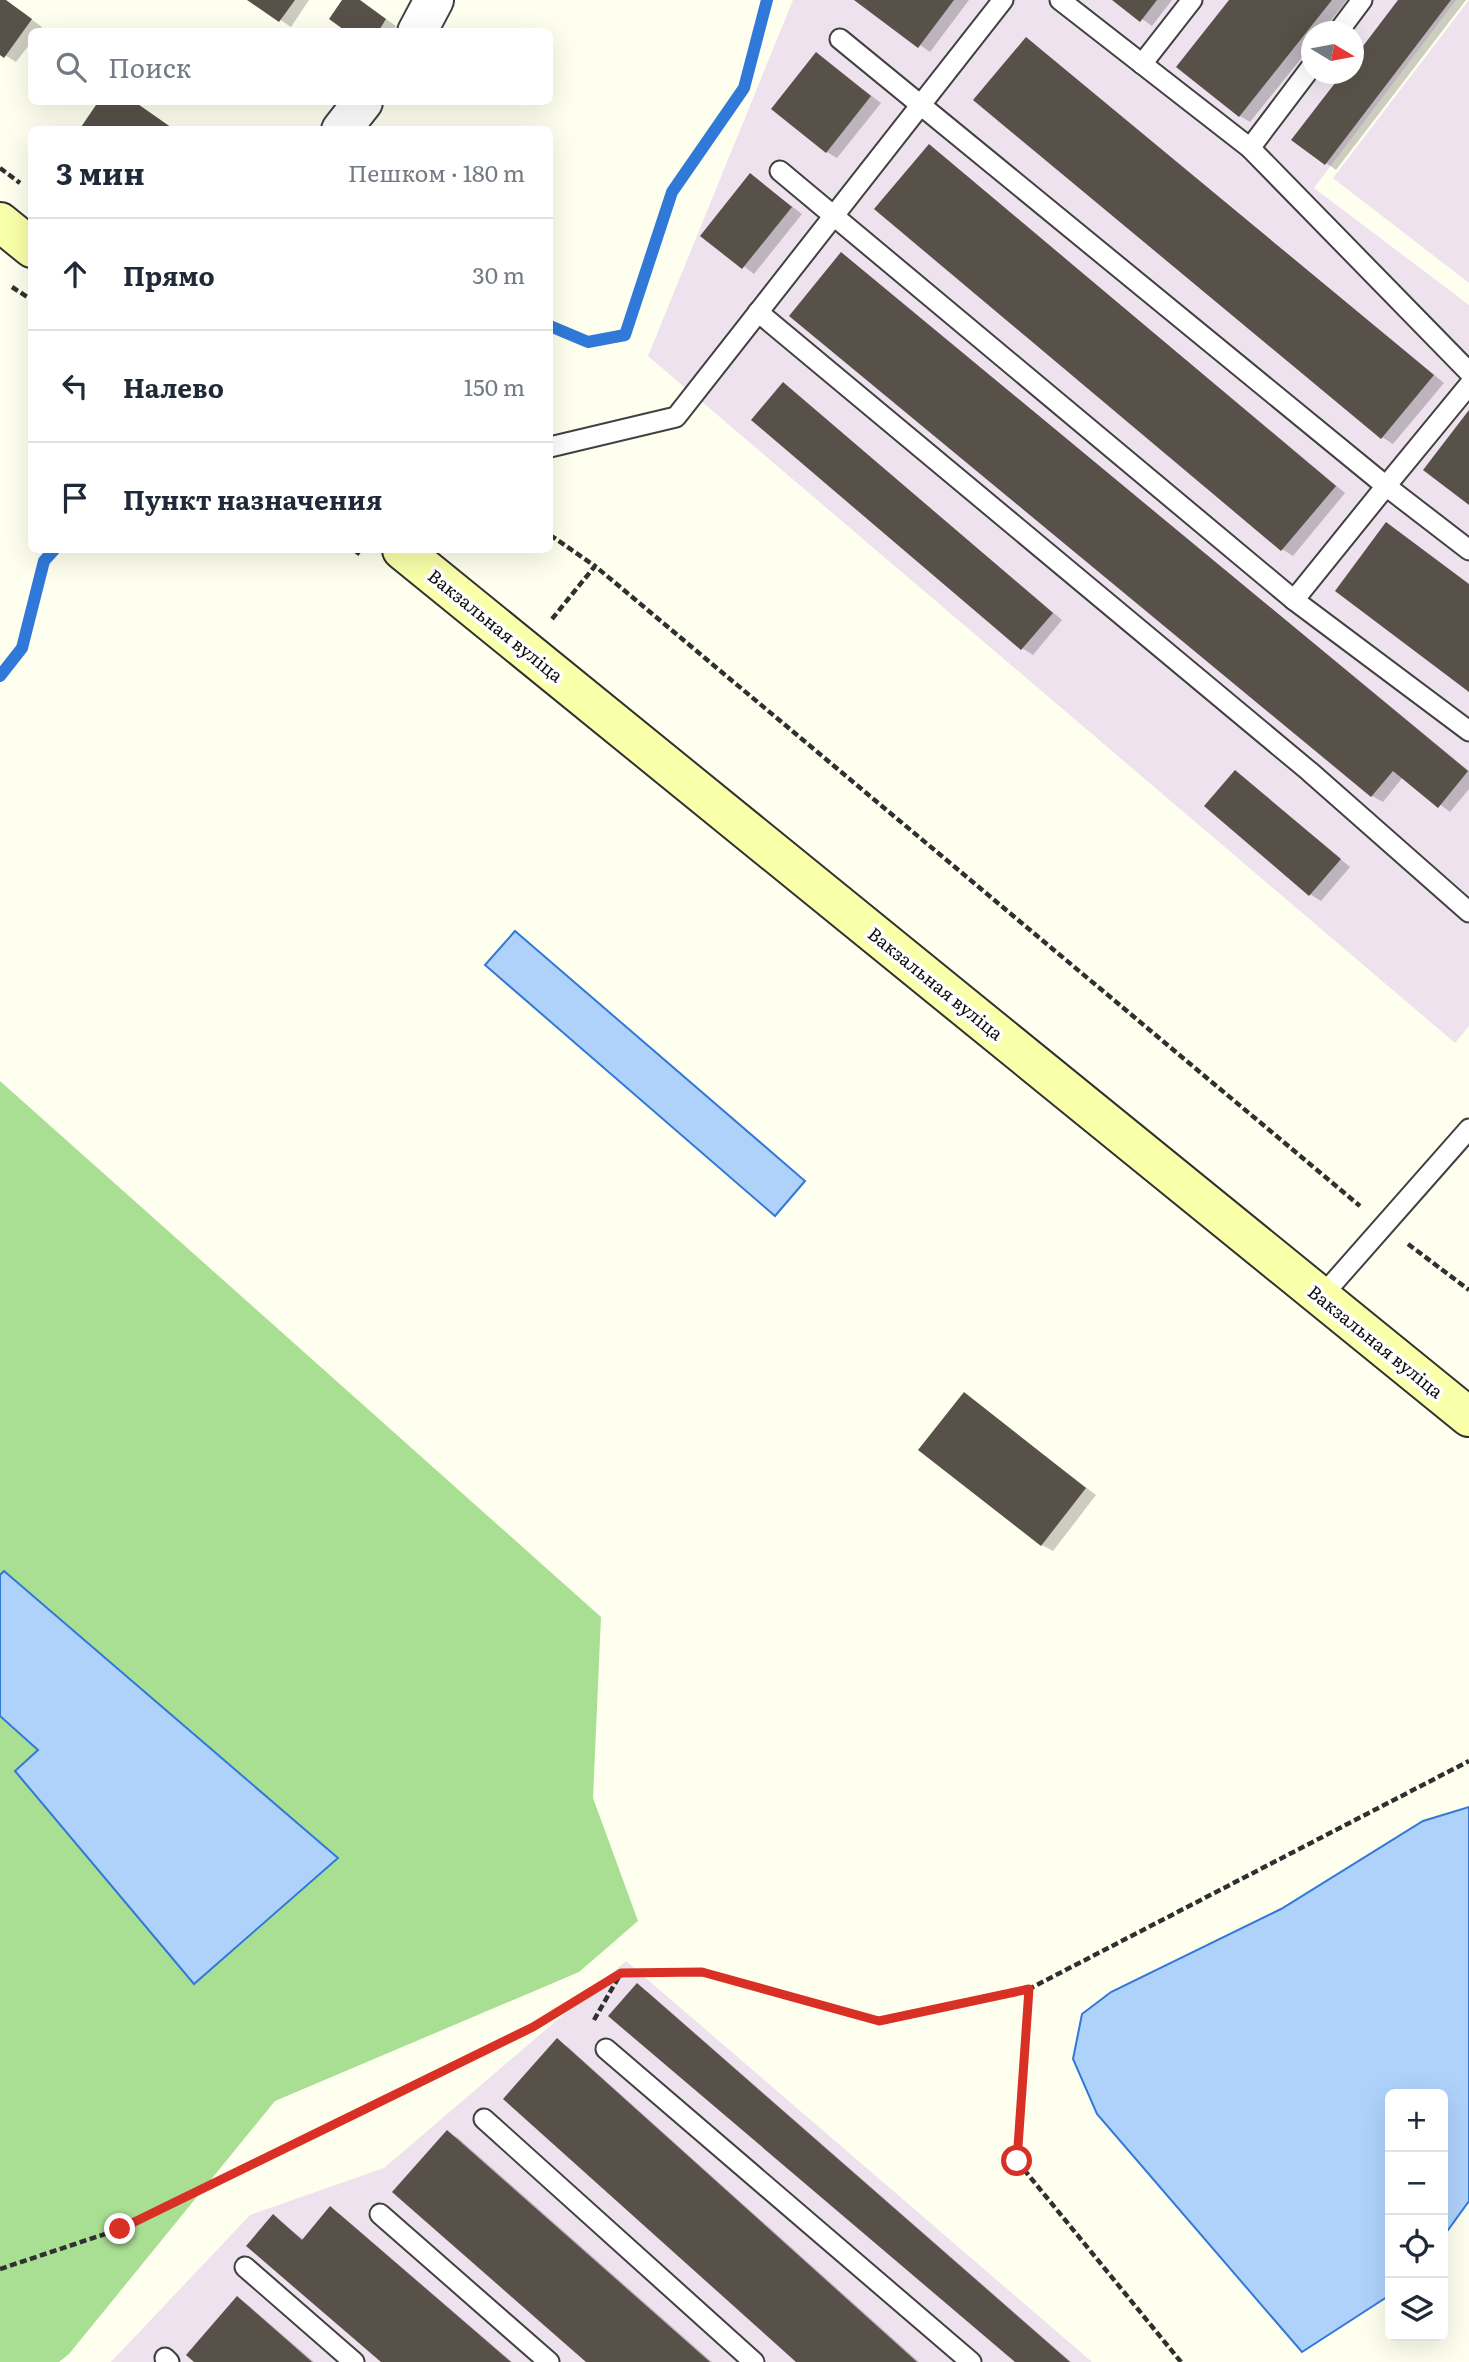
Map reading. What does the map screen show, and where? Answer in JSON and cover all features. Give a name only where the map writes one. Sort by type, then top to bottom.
[{"type":"main road","points":[[0,222],[28,245]]},
{"type":"main road","name":"Вакзальная вуліца","points":[[406,553],[1469,1417]]},
{"type":"street","points":[[419,28],[434,0]]},
{"type":"street","points":[[344,126],[361,105]]},
{"type":"lane","points":[[553,446],[676,417],[1003,0]]},
{"type":"lane","points":[[1060,0],[1250,148],[1469,372]]},
{"type":"lane","points":[[1142,64],[1192,0]]},
{"type":"lane","points":[[1346,21],[1362,0]]},
{"type":"lane","points":[[840,39],[1386,486],[1469,550]]},
{"type":"lane","points":[[1250,148],[1301,79]]},
{"type":"lane","points":[[780,172],[1294,600],[1469,732]]},
{"type":"lane","points":[[758,312],[1309,771],[1469,912]]},
{"type":"lane","points":[[1294,600],[1469,385]]},
{"type":"lane","points":[[1321,1297],[1469,1129]]},
{"type":"lane","points":[[606,2049],[971,2362]]},
{"type":"lane","points":[[484,2119],[754,2362]]},
{"type":"lane","points":[[380,2214],[549,2362]]},
{"type":"lane","points":[[245,2267],[354,2362]]},
{"type":"path","points":[[0,168],[21,184]]},
{"type":"path","points":[[553,537],[595,566],[1383,1225],[1469,1290]]},
{"type":"path","points":[[527,650],[595,566]]},
{"type":"path","points":[[0,2269],[120,2229],[533,2027],[621,1973],[702,1972],[879,2021],[1029,1989],[1469,1761]]},
{"type":"path","points":[[606,2049],[588,2031],[621,1973]]},
{"type":"path","points":[[1029,1989],[1017,2161],[1181,2362]]},
{"type":"shaded area","points":[[793,0],[1456,0],[1314,188],[1469,305],[1469,1026],[1455,1043],[648,356]]},
{"type":"shaded area","points":[[1469,0],[1469,283],[1333,178]]},
{"type":"shaded area","points":[[626,1961],[1092,2362],[111,2362],[250,2215],[384,2168]]},
{"type":"green space","points":[[0,1081],[601,1617],[593,1798],[638,1921],[579,1972],[275,2101],[69,2354],[59,2362],[0,2362]]},
{"type":"water","points":[[515,931],[805,1181],[775,1216],[485,965]]},
{"type":"water","points":[[4,1571],[338,1858],[194,1984],[15,1771],[38,1750],[0,1716],[0,1575]]},
{"type":"water","points":[[1469,1807],[1469,2201],[1448,2230],[1448,2089],[1385,2089],[1385,2298],[1302,2352],[1097,2114],[1073,2059],[1082,2014],[1111,1992],[1281,1909],[1423,1821]]},
{"type":"building","points":[[0,0],[6,0],[32,19],[4,58],[0,55]]},
{"type":"building","points":[[247,0],[295,0],[279,22]]},
{"type":"building","points":[[342,0],[360,0],[386,19],[380,28],[341,28],[329,19]]},
{"type":"building","points":[[854,0],[954,0],[918,48]]},
{"type":"building","points":[[1112,0],[1157,0],[1140,22]]},
{"type":"building","points":[[1229,0],[1332,0],[1315,21],[1301,21],[1301,39],[1239,117],[1176,67]]},
{"type":"building","points":[[1398,0],[1451,0],[1325,165],[1291,140],[1334,84],[1364,84],[1364,45]]},
{"type":"building","points":[[1026,37],[1434,375],[1381,439],[973,100]]},
{"type":"building","points":[[816,52],[871,96],[826,153],[771,109]]},
{"type":"building","points":[[96,105],[139,105],[169,126],[82,126]]},
{"type":"building","points":[[929,144],[1336,486],[1281,551],[874,209]]},
{"type":"building","points":[[750,173],[792,207],[742,269],[700,236]]},
{"type":"building","points":[[841,252],[1468,771],[1438,808],[1393,771],[1371,797],[789,316]]},
{"type":"building","points":[[783,382],[1053,613],[1021,650],[751,420]]},
{"type":"building","points":[[1469,410],[1469,505],[1423,470]]},
{"type":"building","points":[[1386,522],[1469,584],[1469,692],[1335,591]]},
{"type":"building","points":[[1235,770],[1341,859],[1309,896],[1204,806]]},
{"type":"building","points":[[964,1392],[1086,1488],[1041,1546],[918,1450]]},
{"type":"building","points":[[637,1983],[1070,2362],[1015,2362],[608,2016]]},
{"type":"building","points":[[557,2038],[917,2362],[796,2362],[503,2099]]},
{"type":"building","points":[[447,2130],[710,2362],[586,2362],[392,2192]]},
{"type":"building","points":[[330,2206],[511,2362],[381,2362],[246,2246],[273,2214],[302,2240]]},
{"type":"building","points":[[237,2296],[312,2362],[194,2362],[186,2355]]},
{"type":"waterway","points":[[553,327],[588,342],[625,335],[672,192],[744,88],[767,0]]},
{"type":"waterway","points":[[0,676],[22,648],[44,561],[51,553]]},
{"type":"route","points":[[120,2229],[533,2027],[621,1973],[702,1972],[738,1985],[879,2021],[1029,1989],[1017,2161]]}]
